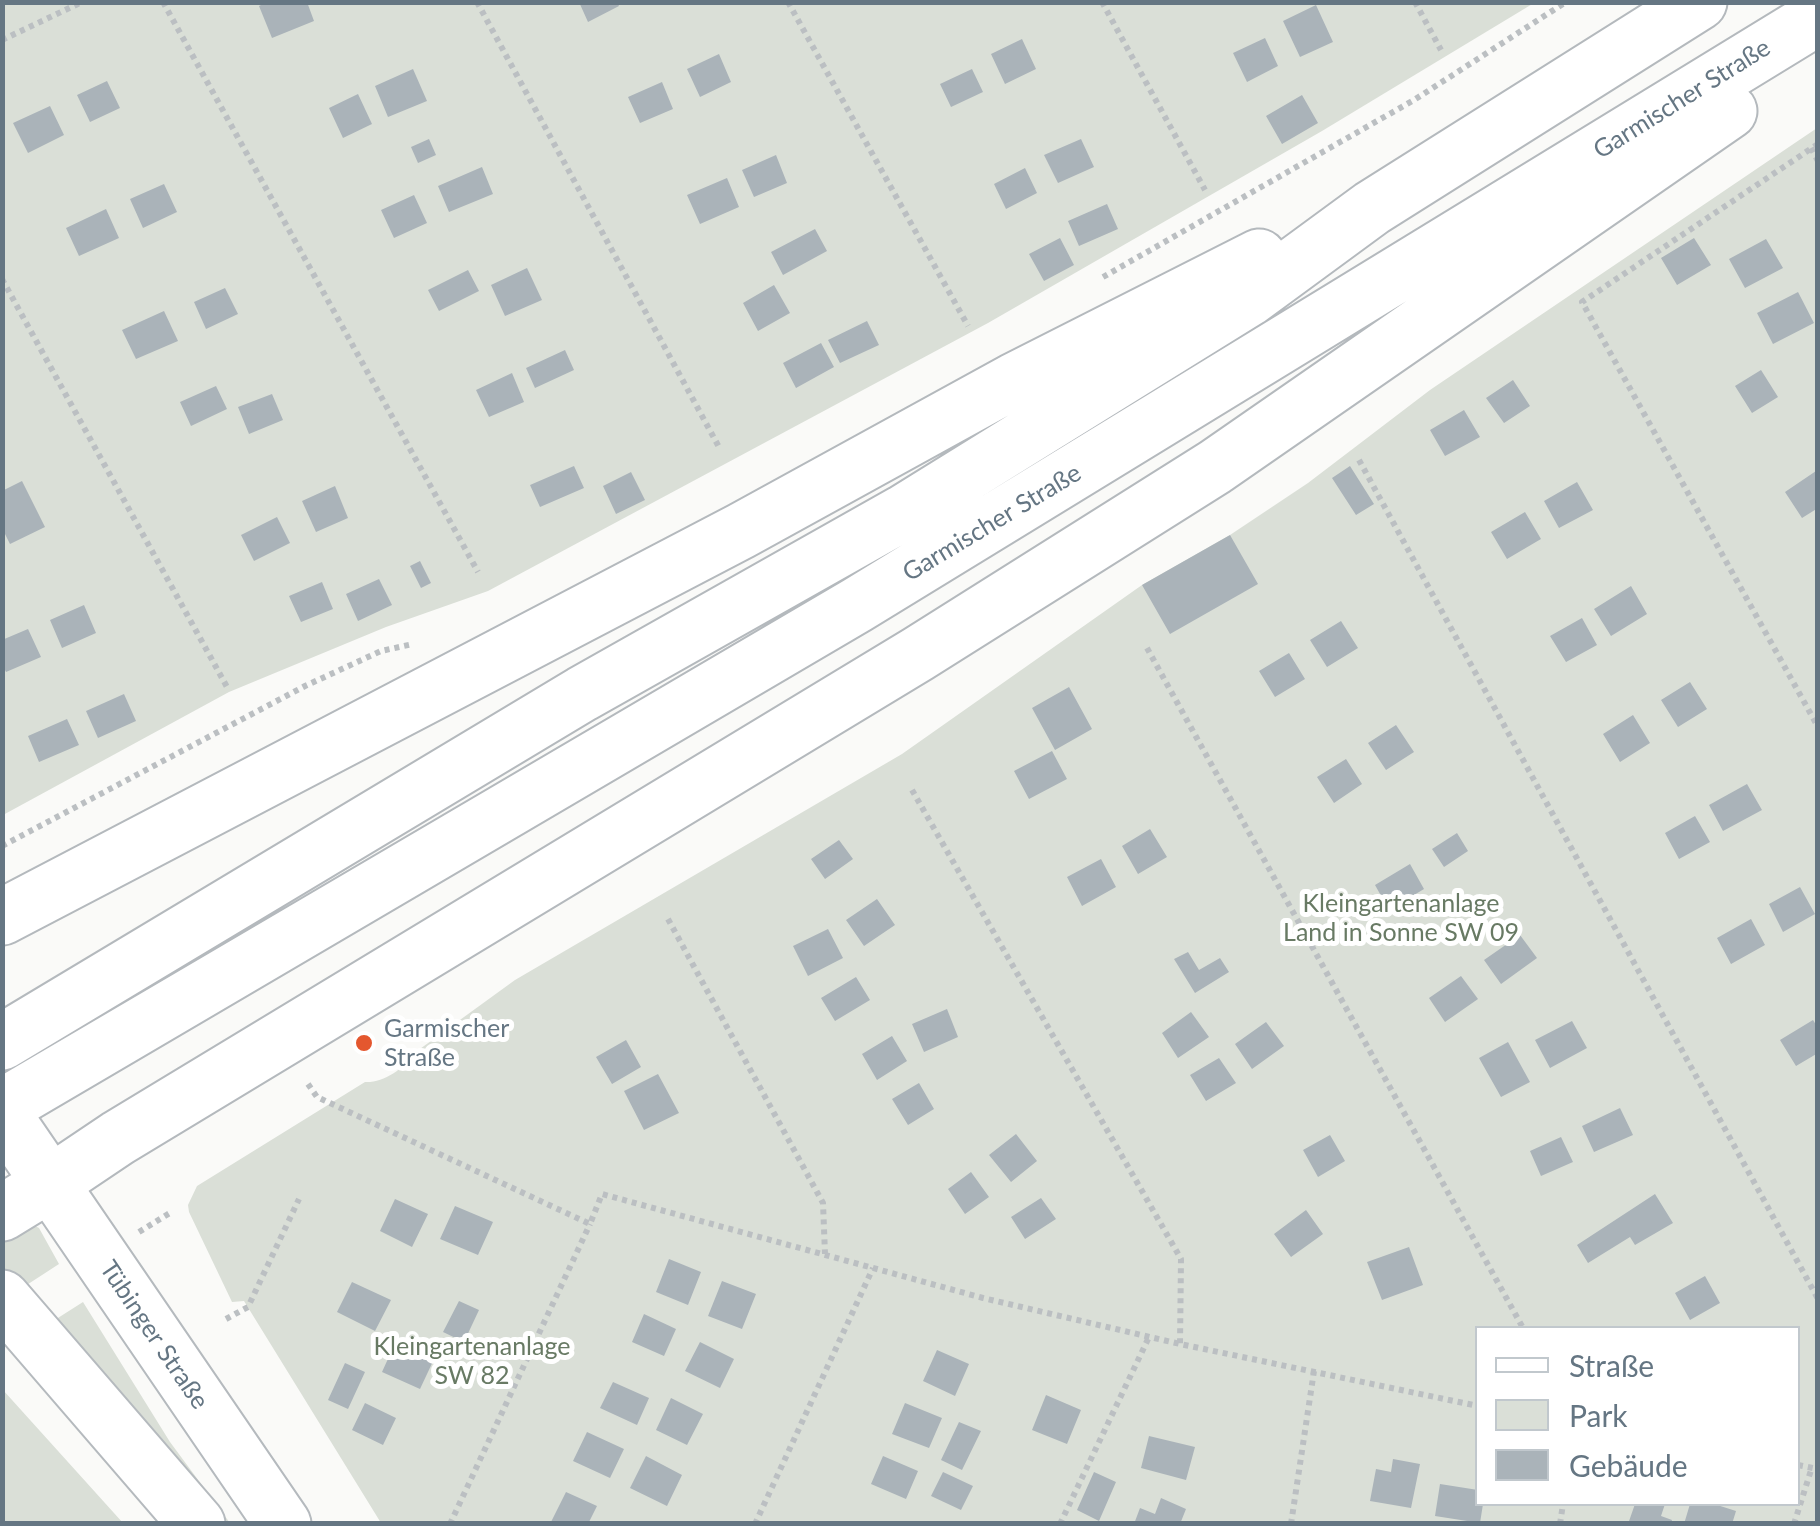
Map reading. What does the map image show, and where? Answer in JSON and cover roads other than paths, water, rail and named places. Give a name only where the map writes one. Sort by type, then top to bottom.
[{"type":"main road","points":[[2,1042],[582,694],[904,514],[1248,299],[1372,208],[1699,2]]},
{"type":"main road","name":"Garmischer Straße","points":[[2,1213],[21,1137],[857,606],[1818,17]]},
{"type":"main road","points":[[21,1137],[134,1128],[918,654],[1216,467],[1818,48]]},
{"type":"main road","points":[[2,917],[742,531],[1031,372],[1240,264],[1372,208]]},
{"type":"main road","name":"Tübinger Straße","points":[[21,1137],[284,1524]]},
{"type":"main road","points":[[2,1298],[197,1524]]},
{"type":"place","name":"Garmischer Straße","points":[[364,1043]]},
{"type":"park label","name":"Kleingartenanlage Land in Sonne SW 09","points":[[1401,918]]},
{"type":"park label","name":"Kleingartenanlage SW 82","points":[[472,1362]]}]
